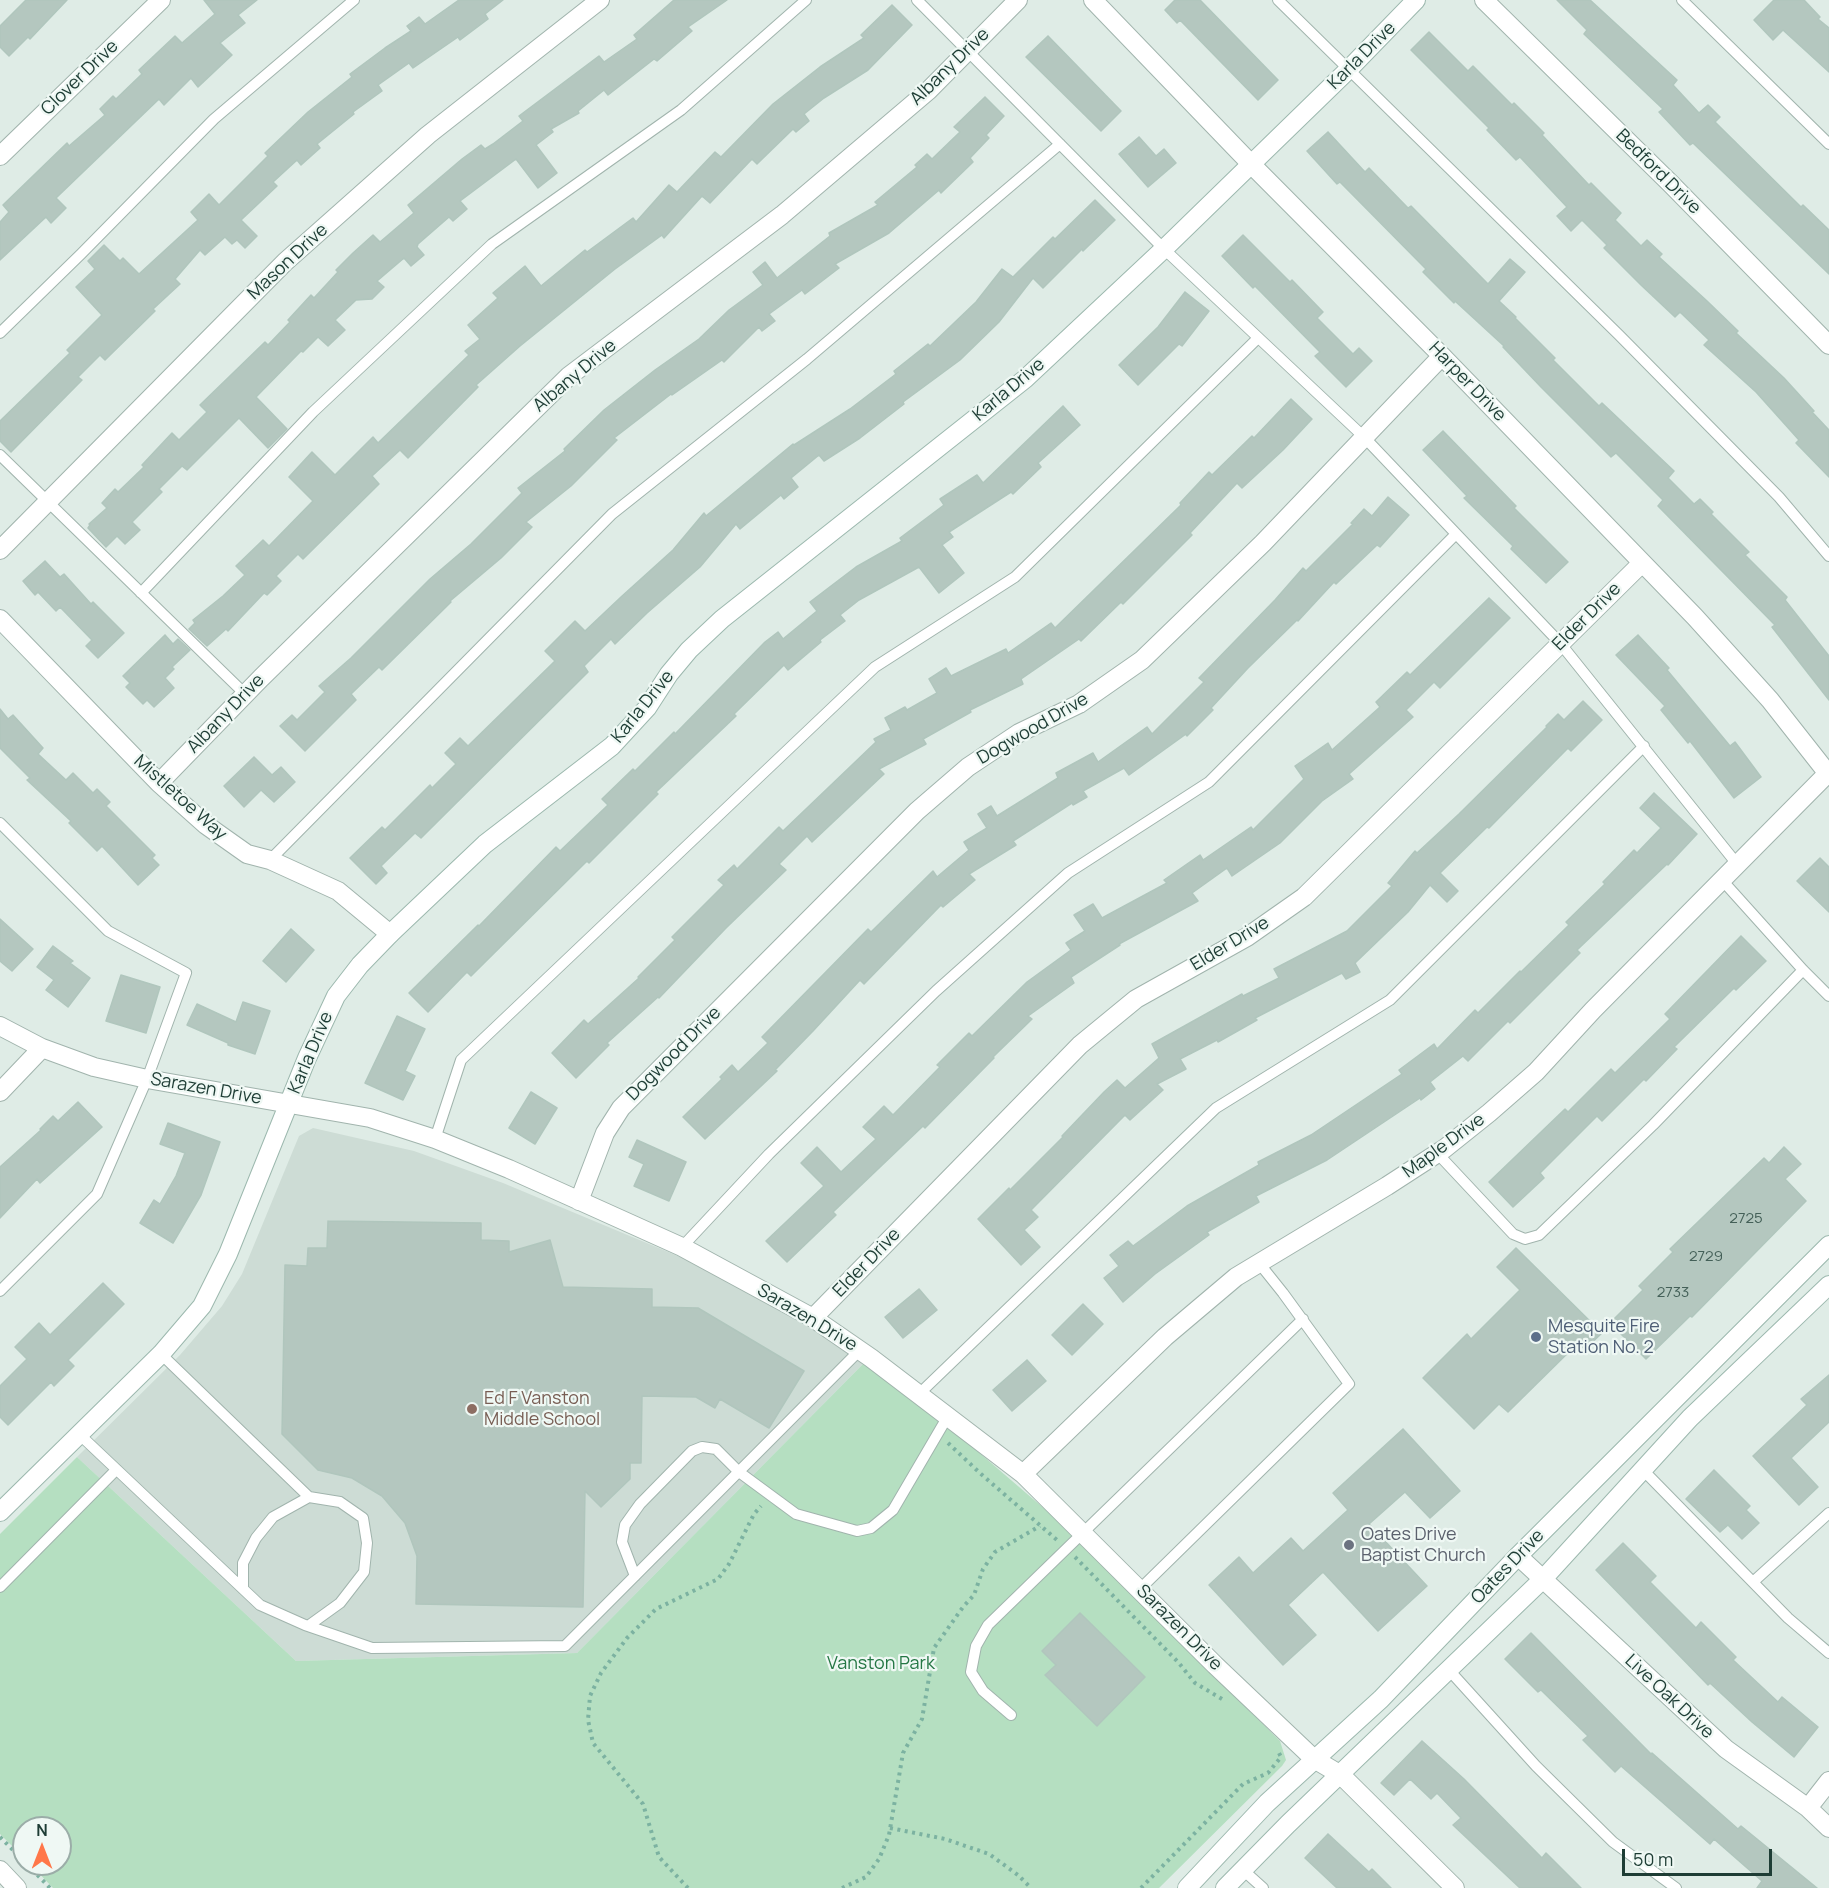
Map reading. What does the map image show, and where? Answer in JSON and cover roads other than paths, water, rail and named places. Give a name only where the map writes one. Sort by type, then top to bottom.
[{"type":"street","name":"Clover Drive","points":[[0,156],[161,0]]},
{"type":"street","name":"Mason Drive","points":[[0,550],[285,262],[428,135],[600,0]]},
{"type":"street","name":"Albany Drive","points":[[159,783],[245,694],[569,376],[782,215],[928,91],[1018,0]]},
{"type":"street","name":"Harper Drive","points":[[1094,0],[1251,164],[1442,356],[1695,617],[1770,700],[1828,774]]},
{"type":"street","name":"Karla Drive","points":[[0,1512],[161,1354],[202,1306],[228,1254],[307,1059],[336,996],[360,965],[485,844],[612,746],[647,708],[669,674],[689,650],[722,619],[1025,379],[1164,249],[1348,70],[1416,0]]},
{"type":"street","name":"Bedford Drive","points":[[1484,0],[1671,184],[1829,345]]},
{"type":"street","name":"Dogwood Drive","points":[[579,1201],[604,1133],[621,1108],[917,811],[968,767],[1019,733],[1079,704],[1142,660],[1263,543],[1442,356]]},
{"type":"street","name":"Elder Drive","points":[[813,1318],[1080,1046],[1137,999],[1247,937],[1304,897],[1642,563]]},
{"type":"street","name":"Mistletoe Way","points":[[0,619],[159,783],[206,825],[247,854],[270,860],[338,891],[390,934]]},
{"type":"street","name":"Maple Drive","points":[[1023,1474],[1165,1337],[1236,1276],[1438,1154],[1489,1113],[1536,1072],[1593,1010],[1828,774]]},
{"type":"street","name":"Sarazen Drive","points":[[0,1026],[42,1048],[94,1068],[370,1118],[435,1139],[509,1169],[682,1247],[813,1318],[919,1394],[943,1423],[1023,1474],[1215,1665],[1314,1759],[1341,1775],[1455,1888]]},
{"type":"street","points":[[0,1092],[42,1048]]},
{"type":"street","name":"Oates Drive","points":[[1187,1888],[1267,1803],[1381,1699],[1518,1556],[1829,1245]]},
{"type":"street","name":"Oates Drive","points":[[1226,1888],[1543,1579],[1690,1418],[1827,1290]]},
{"type":"street","name":"Live Oak Drive","points":[[1518,1556],[1726,1749],[1808,1808],[1829,1828]]},
{"type":"street","points":[[1808,1808],[1829,1781]]},
{"type":"street","points":[[0,1870],[17,1888]]},
{"type":"lane","points":[[0,333],[214,119],[354,0]]},
{"type":"lane","points":[[141,593],[313,412],[492,244],[681,110],[806,0]]},
{"type":"lane","points":[[917,0],[1164,249],[1364,437],[1560,644],[1737,864]]},
{"type":"lane","points":[[1278,0],[1779,496],[1829,556]]},
{"type":"lane","points":[[1682,0],[1829,144]]},
{"type":"lane","points":[[270,860],[612,514],[807,359],[1060,144]]},
{"type":"lane","points":[[435,1139],[461,1060],[875,668],[1015,577],[1258,338]]},
{"type":"lane","points":[[0,454],[245,694]]},
{"type":"lane","points":[[682,1247],[769,1154],[936,991],[1068,873],[1209,782],[1456,534]]},
{"type":"lane","points":[[919,1394],[1216,1108],[1390,1000],[1644,746]]},
{"type":"lane","points":[[0,823],[108,931],[186,973],[147,1079],[97,1194],[0,1291]]},
{"type":"lane","points":[[1722,880],[1829,996]]},
{"type":"lane","points":[[1438,1154],[1513,1234],[1525,1239],[1539,1235],[1653,1125],[1803,970]]},
{"type":"lane","points":[[1140,1589],[1349,1384],[1303,1319],[1259,1263]]},
{"type":"lane","points":[[1011,1715],[983,1691],[971,1672],[976,1646],[988,1625],[1303,1319]]},
{"type":"lane","points":[[79,1434],[260,1605],[308,1626],[372,1648],[565,1646],[860,1350]]},
{"type":"lane","points":[[161,1354],[309,1497],[340,1502],[363,1518],[368,1543],[364,1572],[340,1603],[308,1626]]},
{"type":"lane","points":[[635,1576],[622,1542],[625,1525],[640,1504],[692,1451],[702,1448],[716,1449],[739,1472],[796,1514],[856,1531],[871,1528],[893,1510],[943,1423]]},
{"type":"lane","points":[[0,1587],[116,1470]]},
{"type":"lane","points":[[1642,1470],[1788,1618],[1829,1653]]},
{"type":"lane","points":[[243,1589],[243,1563],[256,1538],[273,1517],[309,1497]]},
{"type":"lane","points":[[1753,1582],[1829,1513]]},
{"type":"lane","points":[[1449,1670],[1536,1766],[1613,1842],[1676,1888]]},
{"type":"lane","points":[[1243,1870],[1263,1888]]},
{"type":"place","name":"Mesquite Fire Station No. 2","points":[[1536,1337]]},
{"type":"place","name":"Ed F Vanston Middle School","points":[[472,1409]]},
{"type":"place","name":"Oates Drive Baptist Church","points":[[1349,1545]]},
{"type":"park label","name":"Vanston Park","points":[[881,1664]]}]
